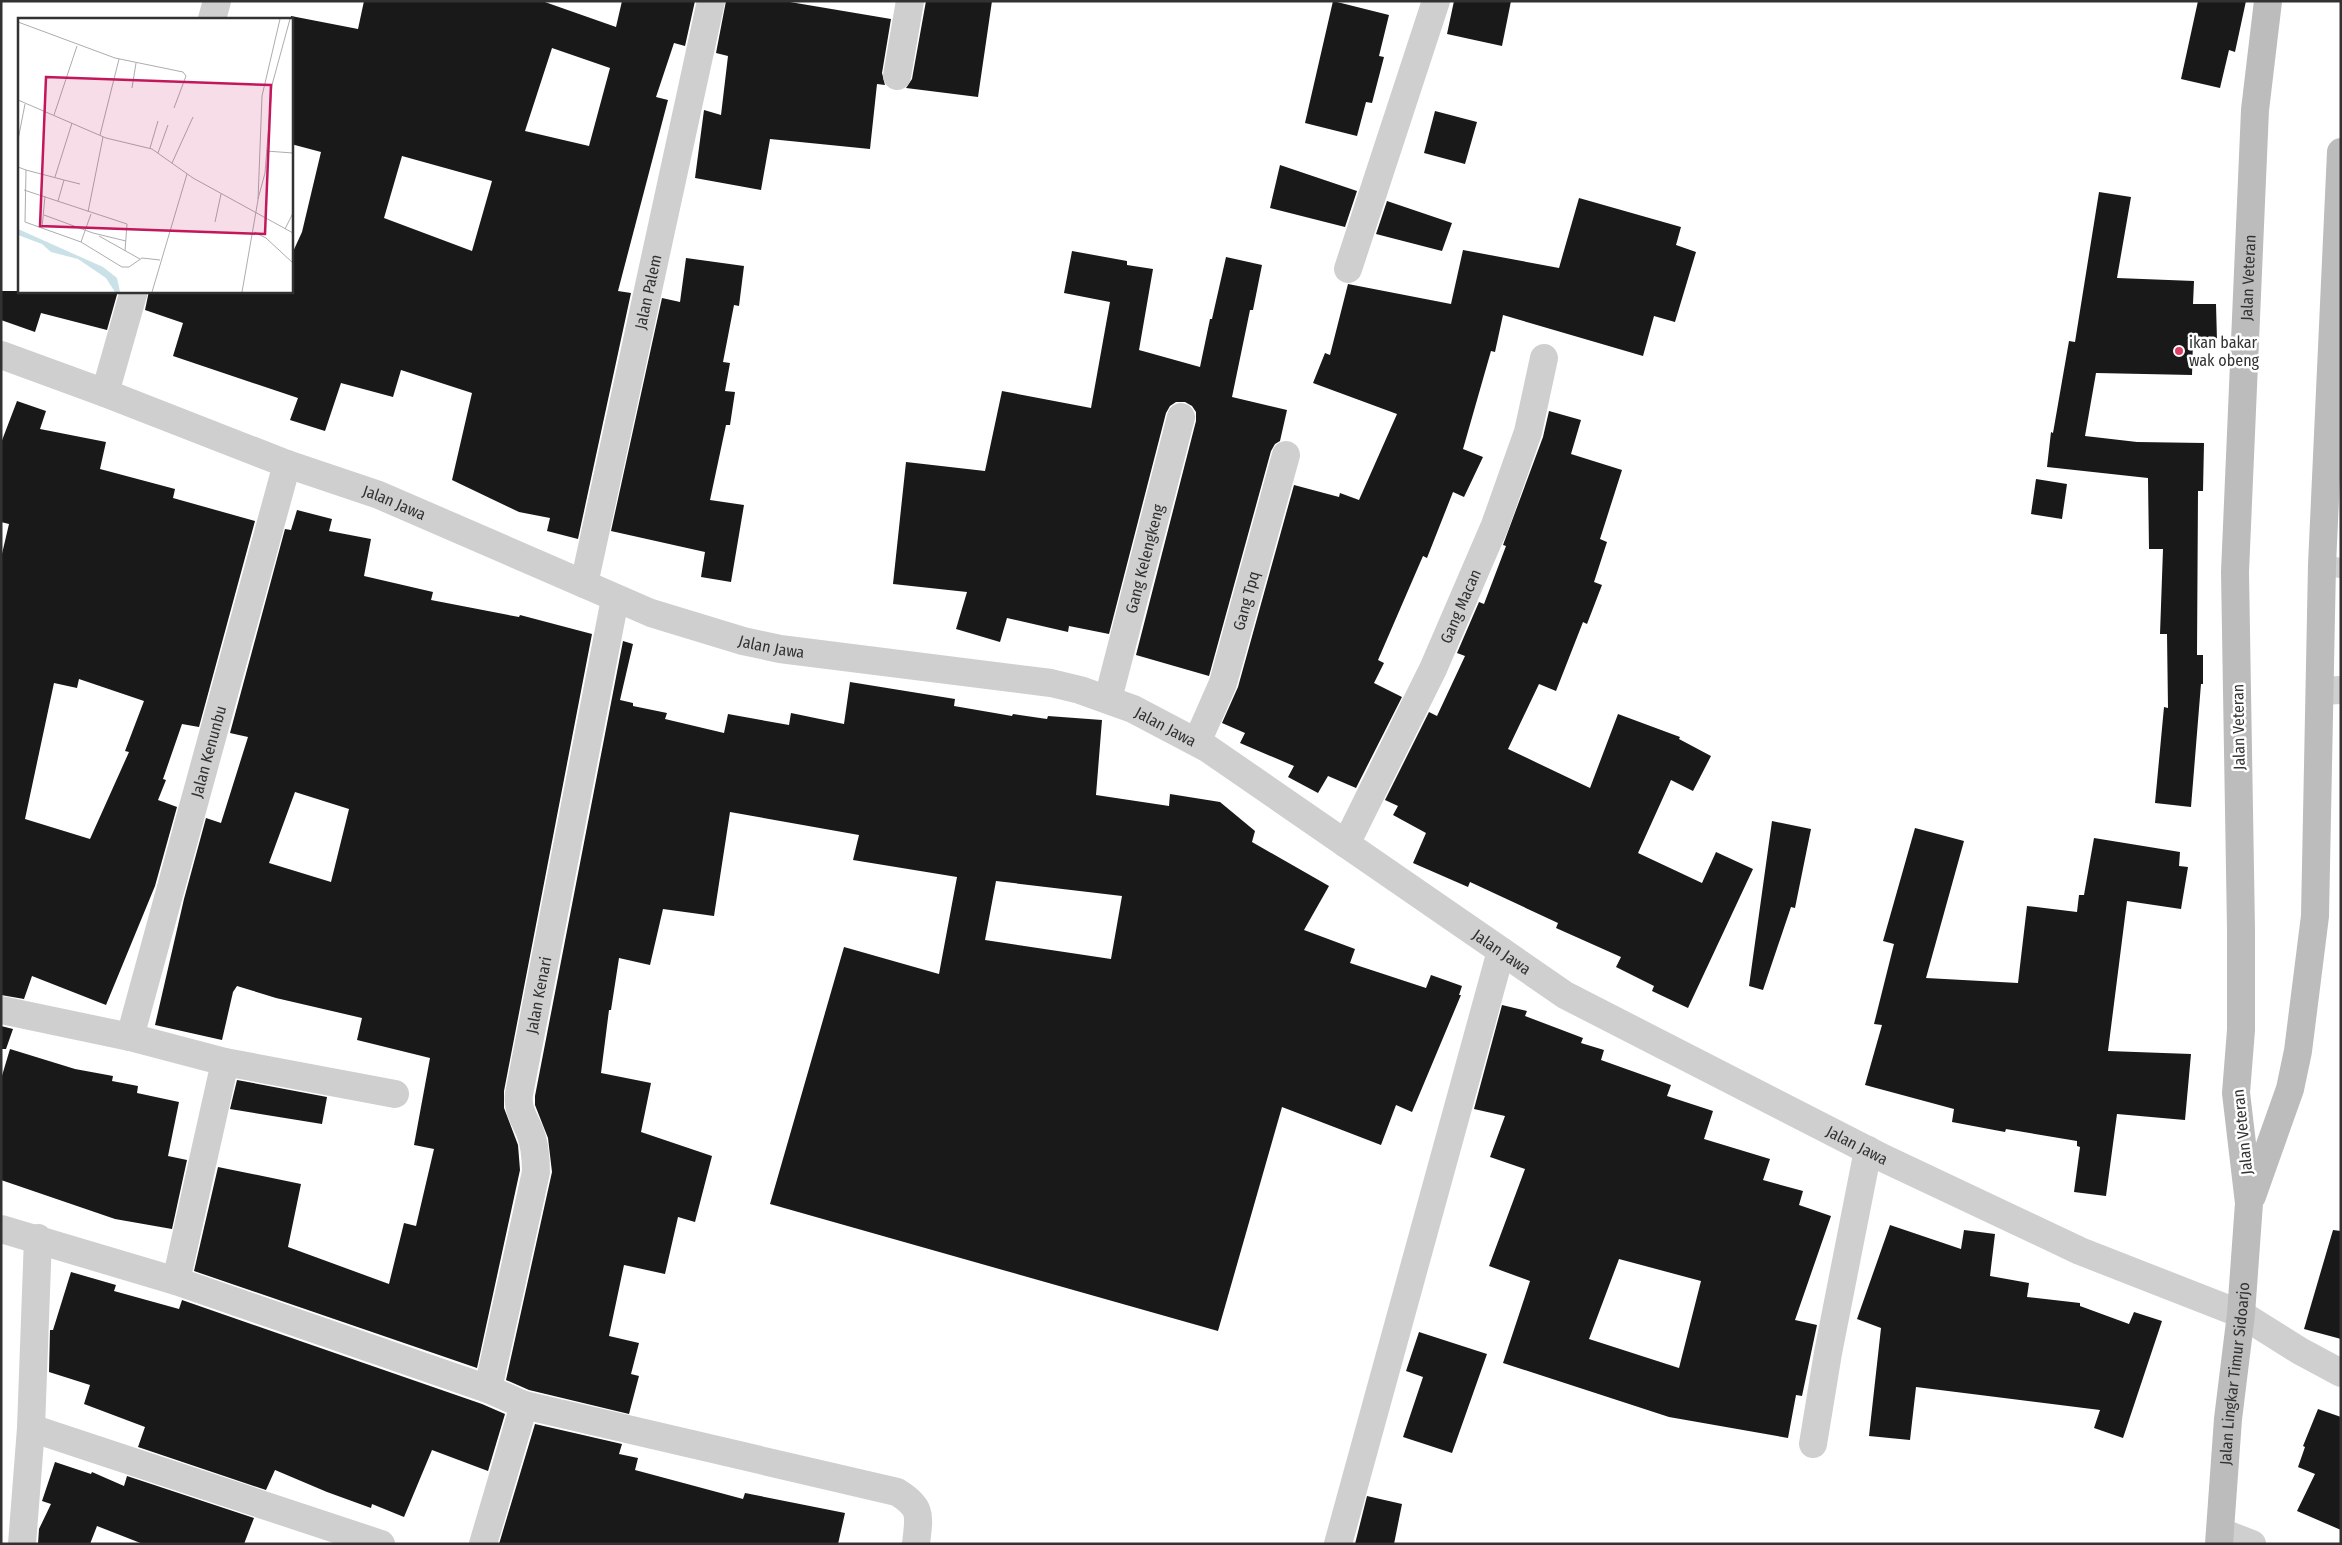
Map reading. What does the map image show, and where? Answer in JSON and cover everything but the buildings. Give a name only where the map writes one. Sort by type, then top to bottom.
[{"type":"main road","name":"Jalan Veteran","points":[[2249,1203],[2236,1093],[2241,1030],[2241,929],[2235,572],[2255,110],[2268,1]]},
{"type":"main road","name":"Jalan Veteran","points":[[2249,1203],[2290,1089],[2298,1051],[2314,916],[2330,690],[2341,152]]},
{"type":"main road","name":"Jalan Lingkar Timur Sidoarjo","points":[[2220,1538],[2228,1419],[2241,1314],[2249,1203]]},
{"type":"street","points":[[212,18],[217,1]]},
{"type":"street","name":"Jalan Palem","points":[[584,584],[711,1]]},
{"type":"street","points":[[898,76],[910,1]]},
{"type":"street","points":[[1348,270],[1436,1]]},
{"type":"street","points":[[105,393],[134,292]]},
{"type":"street","name":"Jalan Jawa","points":[[1,355],[105,393],[287,464],[379,495],[651,613],[743,641],[771,647],[1051,684],[1108,699],[1163,723],[1197,742],[1456,922],[1565,995],[1868,1150],[2080,1251],[2241,1314],[2300,1352],[2341,1373]]},
{"type":"street","name":"Gang Macan","points":[[1346,844],[1433,669],[1495,525],[1528,432],[1544,358]]},
{"type":"street","name":"Gang Kelengkeng","points":[[1108,699],[1181,417]]},
{"type":"street","name":"Gang Tpq","points":[[1197,742],[1223,682],[1286,455]]},
{"type":"street","name":"Jalan Kenunbu","points":[[130,1037],[287,464]]},
{"type":"street","name":"Jalan Kenari","points":[[488,1389],[536,1172],[535,1152],[530,1132],[518,1104],[519,1094],[615,599]]},
{"type":"street","points":[[1338,1544],[1501,951]]},
{"type":"street","points":[[1,1010],[130,1037],[225,1062],[395,1094]]},
{"type":"street","points":[[176,1281],[225,1062]]},
{"type":"street","points":[[1813,1444],[1828,1353],[1868,1150]]},
{"type":"street","points":[[1,1229],[38,1238],[176,1281],[488,1389],[524,1405],[897,1492],[912,1501],[919,1515],[916,1544]]},
{"type":"street","points":[[22,1544],[31,1428],[38,1238]]},
{"type":"street","points":[[483,1544],[524,1405]]},
{"type":"street","points":[[31,1428],[381,1544]]},
{"type":"street","points":[[2220,1538],[2252,1544]]},
{"type":"place","name":"ikan bakar wak obeng","points":[[2179,351]]}]
